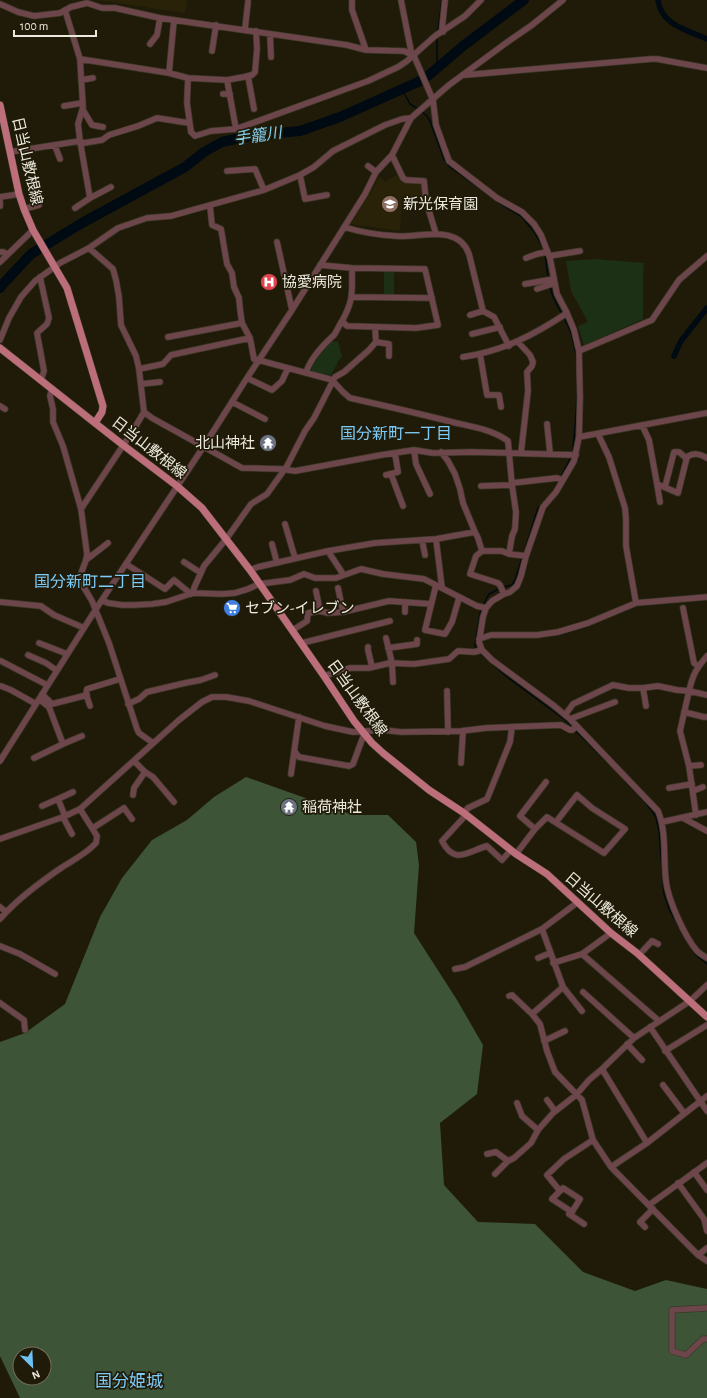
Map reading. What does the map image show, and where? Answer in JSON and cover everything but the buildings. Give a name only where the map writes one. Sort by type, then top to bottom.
[{"type":"main road","name":"日当山敷根線","points":[[0,104],[19,194],[24,209],[34,231],[63,279],[71,298],[103,406],[102,412],[95,422]]},
{"type":"main road","name":"日当山敷根線","points":[[0,348],[122,445],[177,486],[202,508],[227,538],[293,630],[354,721],[383,754],[429,790],[465,814],[514,852],[547,874],[611,933],[639,955],[707,1017]]},
{"type":"street","points":[[352,0],[352,10],[366,50]]},
{"type":"street","points":[[401,0],[413,56],[433,100],[436,125],[449,161],[497,198],[522,212],[534,224],[541,235],[548,254],[557,294],[574,330],[579,351],[579,437],[576,454],[561,479],[556,492],[543,507],[517,586],[510,592],[503,593],[485,608],[479,639],[481,650],[504,670],[570,719],[575,728],[658,811],[662,822],[666,882],[669,899],[697,950],[707,958]]},
{"type":"street","points":[[439,34],[442,29],[445,0]]},
{"type":"street","points":[[188,78],[187,103],[191,132],[195,136],[211,131],[236,129],[368,81],[398,67],[472,9],[481,0]]},
{"type":"street","points":[[0,761],[56,670],[292,310],[365,194],[376,172],[392,155],[411,118],[449,86],[532,25],[563,0]]},
{"type":"street","points":[[0,4],[18,12],[30,15],[51,14],[87,1],[102,8],[115,8],[160,18],[245,29],[347,45],[366,50],[404,51],[413,56]]},
{"type":"street","points":[[245,29],[248,2]]},
{"type":"street","points":[[65,10],[80,59],[82,110],[78,124],[90,198]]},
{"type":"street","points":[[150,44],[157,35],[160,18]]},
{"type":"street","points":[[169,73],[174,20]]},
{"type":"street","points":[[212,51],[216,25]]},
{"type":"street","points":[[80,59],[169,73],[188,78],[227,80],[248,76],[255,72],[256,31]]},
{"type":"street","points":[[270,34],[271,57]]},
{"type":"street","points":[[465,75],[651,59],[707,68]]},
{"type":"street","points":[[248,76],[254,109]]},
{"type":"street","points":[[81,80],[93,78]]},
{"type":"street","points":[[227,80],[236,129]]},
{"type":"street","points":[[223,94],[230,94]]},
{"type":"street","points":[[64,106],[82,103]]},
{"type":"street","points":[[82,110],[92,125],[103,127]]},
{"type":"street","points":[[10,152],[80,141],[84,143],[102,140],[108,135],[138,126],[157,118],[189,123]]},
{"type":"street","points":[[0,340],[21,298],[35,280],[54,264],[89,248],[118,228],[147,218],[166,217],[264,190],[300,175],[314,167],[329,154],[385,125],[402,119],[411,118]]},
{"type":"street","points":[[55,146],[60,159]]},
{"type":"street","points":[[392,155],[402,178],[406,180],[424,181],[426,202],[436,234]]},
{"type":"street","points":[[368,166],[376,172]]},
{"type":"street","points":[[227,170],[255,169],[264,190]]},
{"type":"street","points":[[300,175],[305,199],[327,195]]},
{"type":"street","points":[[75,208],[111,187]]},
{"type":"street","points":[[0,206],[0,197],[19,194]]},
{"type":"street","points":[[24,209],[40,205]]},
{"type":"street","points":[[210,206],[212,225],[222,229],[227,264],[232,272],[234,287],[240,298],[242,323],[250,338],[254,359],[333,381],[350,398],[415,412],[487,431],[501,436],[508,441],[516,512],[509,554]]},
{"type":"street","points":[[344,227],[361,232],[395,236],[436,234],[458,240],[467,249],[483,311]]},
{"type":"street","points":[[0,262],[6,254],[34,231]]},
{"type":"street","points":[[277,242],[292,310]]},
{"type":"street","points":[[81,509],[144,412],[139,369],[136,356],[121,325],[119,297],[113,269],[89,248]]},
{"type":"street","points":[[526,258],[537,254],[580,251]]},
{"type":"street","points":[[0,252],[4,252],[6,254]]},
{"type":"street","points":[[579,351],[652,320],[679,280],[707,256]]},
{"type":"street","points":[[320,265],[352,268],[425,269],[438,325],[416,328],[375,328],[347,326],[342,321]]},
{"type":"street","points":[[306,373],[307,368],[317,352],[334,334],[349,308],[352,297],[352,268]]},
{"type":"street","points":[[40,277],[49,318],[47,324],[37,333],[44,371],[41,380]]},
{"type":"street","points":[[525,284],[553,281]]},
{"type":"street","points":[[537,289],[545,283]]},
{"type":"street","points":[[352,297],[432,298]]},
{"type":"street","points":[[470,315],[483,311],[493,316],[508,346]]},
{"type":"street","points":[[463,357],[480,354],[518,342],[567,314]]},
{"type":"street","points":[[168,337],[242,323]]},
{"type":"street","points":[[192,594],[204,566],[227,538],[251,504],[267,494],[287,466],[336,376],[369,350],[376,342],[375,328]]},
{"type":"street","points":[[472,334],[500,328]]},
{"type":"street","points":[[139,369],[163,364],[171,355],[250,338]]},
{"type":"street","points":[[376,342],[389,344],[389,356]]},
{"type":"street","points":[[518,342],[530,355],[533,362],[532,366],[527,372],[528,391],[521,453]]},
{"type":"street","points":[[480,354],[487,394],[499,395],[500,407]]},
{"type":"street","points":[[247,378],[272,390],[282,381],[288,368]]},
{"type":"street","points":[[141,384],[160,382]]},
{"type":"street","points":[[52,389],[50,396],[53,410],[53,422],[62,446],[81,509],[87,554],[80,574],[80,581],[96,609],[139,733],[153,743]]},
{"type":"street","points":[[232,402],[265,419]]},
{"type":"street","points":[[144,412],[152,418],[242,468],[295,471],[414,450],[441,452],[576,454]]},
{"type":"street","points":[[579,437],[707,413]]},
{"type":"street","points":[[547,424],[550,453]]},
{"type":"street","points":[[642,425],[649,440],[660,502]]},
{"type":"street","points":[[598,434],[609,457],[625,508],[626,546],[636,603]]},
{"type":"street","points":[[414,450],[416,464],[430,494]]},
{"type":"street","points":[[441,452],[455,474],[463,503],[482,551]]},
{"type":"street","points":[[665,487],[674,452],[679,452],[686,458]]},
{"type":"street","points":[[395,453],[398,472],[389,474],[403,506]]},
{"type":"street","points":[[657,484],[678,493],[686,458],[693,454],[700,454],[707,458]]},
{"type":"street","points":[[481,486],[561,479]]},
{"type":"street","points":[[285,524],[295,558]]},
{"type":"street","points":[[250,570],[258,566],[295,558],[375,543],[436,539],[475,532]]},
{"type":"street","points":[[436,539],[439,586],[431,604],[425,630],[445,634],[452,622],[459,598]]},
{"type":"street","points":[[422,540],[425,556]]},
{"type":"street","points":[[86,560],[108,543]]},
{"type":"street","points":[[272,544],[277,563]]},
{"type":"street","points":[[328,551],[343,574]]},
{"type":"street","points":[[503,593],[500,584],[470,574],[476,556],[482,551],[502,551],[509,554],[526,556]]},
{"type":"street","points":[[184,562],[200,573]]},
{"type":"street","points":[[126,564],[165,589],[174,580],[192,594]]},
{"type":"street","points":[[102,600],[108,603],[148,605],[166,602],[192,594],[229,594],[248,589],[259,584],[290,580],[304,574],[315,578],[336,578],[343,574],[361,569],[383,574],[424,579],[459,598],[485,608]]},
{"type":"street","points":[[338,588],[343,612]]},
{"type":"street","points":[[316,591],[320,611]]},
{"type":"street","points":[[479,639],[491,635],[536,635],[558,632],[588,623],[636,603],[707,597]]},
{"type":"street","points":[[293,630],[307,621],[308,613],[320,611],[328,613],[343,612],[389,601],[431,604]]},
{"type":"street","points":[[405,602],[405,612]]},
{"type":"street","points":[[3,603],[41,606],[54,615],[84,628]]},
{"type":"street","points":[[682,608],[694,662],[698,666]]},
{"type":"street","points":[[302,643],[390,621]]},
{"type":"street","points":[[386,638],[392,663],[393,682]]},
{"type":"street","points":[[388,648],[417,644],[417,640]]},
{"type":"street","points":[[39,643],[67,654]]},
{"type":"street","points":[[368,647],[372,667]]},
{"type":"street","points":[[324,676],[350,668],[372,667],[392,663],[414,664],[448,659],[458,651],[474,652],[481,650]]},
{"type":"street","points":[[28,655],[46,663],[56,670]]},
{"type":"street","points":[[696,815],[689,766],[680,731],[693,675],[698,666],[707,656]]},
{"type":"street","points":[[1,661],[47,685]]},
{"type":"street","points":[[128,704],[139,699],[147,692],[215,676]]},
{"type":"street","points":[[90,706],[87,689],[120,679]]},
{"type":"street","points":[[565,715],[573,704],[613,685],[629,688],[658,686],[707,695]]},
{"type":"street","points":[[1,686],[52,704],[87,695]]},
{"type":"street","points":[[643,688],[646,706]]},
{"type":"street","points":[[447,691],[448,732]]},
{"type":"street","points":[[0,838],[80,809],[153,743],[202,702],[212,697],[226,697],[249,701],[344,731],[353,732],[382,730],[401,732],[448,732],[561,725],[570,730],[575,728]]},
{"type":"street","points":[[39,699],[48,707],[63,744]]},
{"type":"street","points":[[570,719],[578,715],[603,710],[615,702]]},
{"type":"street","points":[[684,712],[707,717]]},
{"type":"street","points":[[291,774],[299,717]]},
{"type":"street","points":[[512,727],[510,742],[487,799],[468,808],[465,814],[442,841],[447,850],[454,855],[466,854],[487,846],[502,860],[514,852],[547,817],[604,853],[625,829],[592,808],[577,796],[556,822]]},
{"type":"street","points":[[294,752],[299,757],[349,766],[354,764],[363,737],[363,731]]},
{"type":"street","points":[[461,763],[463,731]]},
{"type":"street","points":[[34,758],[82,736]]},
{"type":"street","points":[[134,761],[145,772],[153,777],[174,802]]},
{"type":"street","points":[[689,766],[702,764]]},
{"type":"street","points":[[133,795],[134,788],[145,772]]},
{"type":"street","points":[[536,829],[520,816],[546,782]]},
{"type":"street","points":[[669,788],[692,784]]},
{"type":"street","points":[[693,791],[703,787]]},
{"type":"street","points":[[42,806],[74,792]]},
{"type":"street","points":[[58,799],[72,834]]},
{"type":"street","points":[[92,828],[124,808],[132,819]]},
{"type":"street","points":[[0,920],[6,912],[46,878],[90,849],[97,841],[97,836],[80,809]]},
{"type":"street","points":[[662,822],[707,812]]},
{"type":"street","points":[[683,818],[707,831]]},
{"type":"street","points":[[455,969],[465,967],[542,929],[578,902]]},
{"type":"street","points":[[0,907],[6,912]]},
{"type":"street","points":[[542,929],[553,963],[563,987],[582,1011]]},
{"type":"street","points":[[553,963],[582,954],[611,933]]},
{"type":"street","points":[[639,955],[652,942],[658,944]]},
{"type":"street","points":[[0,946],[20,954],[55,974]]},
{"type":"street","points":[[538,958],[550,953]]},
{"type":"street","points":[[582,954],[659,1021]]},
{"type":"street","points":[[494,1174],[531,1143],[538,1130],[555,1112],[576,1095],[589,1080],[602,1070],[627,1044],[690,1001],[707,986]]},
{"type":"street","points":[[532,1014],[563,987]]},
{"type":"street","points":[[583,992],[634,1038]]},
{"type":"street","points":[[509,996],[512,995],[540,1024],[544,1041],[555,1072],[582,1100],[593,1140],[611,1168],[698,1255],[707,1261]]},
{"type":"street","points":[[0,1002],[24,1020],[25,1030]]},
{"type":"street","points":[[665,1051],[707,1025]]},
{"type":"street","points":[[650,1027],[707,1111]]},
{"type":"street","points":[[544,1041],[565,1031]]},
{"type":"street","points":[[627,1044],[642,1060]]},
{"type":"street","points":[[602,1070],[647,1143]]},
{"type":"street","points":[[663,1085],[684,1113]]},
{"type":"street","points":[[611,1168],[647,1143],[707,1096]]},
{"type":"street","points":[[547,1100],[555,1112]]},
{"type":"street","points":[[517,1103],[522,1116],[538,1130]]},
{"type":"street","points":[[560,1191],[547,1175],[564,1159],[593,1140]]},
{"type":"street","points":[[487,1154],[496,1152],[508,1161]]},
{"type":"street","points":[[645,1226],[640,1222],[651,1207],[678,1183],[707,1163]]},
{"type":"street","points":[[694,1172],[707,1190]]},
{"type":"street","points":[[678,1183],[704,1219],[707,1231]]},
{"type":"street","points":[[572,1212],[552,1199],[563,1188],[580,1199],[572,1212],[569,1214],[584,1224]]},
{"type":"street","points":[[698,1255],[707,1248]]},
{"type":"street","points":[[707,1308],[672,1310],[672,1351],[686,1355],[703,1339],[707,1339]]},
{"type":"shaded area","points":[[97,0],[187,0],[185,13]]},
{"type":"shaded area","points":[[397,175],[402,182],[422,182],[425,197],[402,200],[400,231],[351,224],[380,176],[385,182]]},
{"type":"green space","points":[[594,259],[644,263],[643,319],[584,345],[578,326],[588,322],[571,291],[566,261]]},
{"type":"green space","points":[[384,271],[394,271],[394,296],[384,296]]},
{"type":"green space","points":[[330,341],[338,342],[342,357],[337,362],[331,375],[311,371],[313,364]]},
{"type":"green space","points":[[246,777],[353,815],[388,815],[416,842],[419,865],[414,933],[457,1000],[483,1045],[477,1094],[440,1123],[444,1185],[478,1222],[535,1224],[583,1272],[635,1291],[666,1280],[707,1289],[707,1398],[20,1398],[14,1386],[52,1386],[52,1346],[12,1346],[12,1381],[0,1356],[0,1042],[25,1033],[65,1004],[100,917],[122,878],[152,840],[187,820],[214,797]]},
{"type":"waterway","points":[[438,31],[442,0]]},
{"type":"waterway","name":"手籠川","points":[[0,288],[31,254],[82,223],[185,167],[204,152],[222,142],[255,135],[300,131],[340,117],[418,82],[524,0]]},
{"type":"waterway","points":[[658,0],[664,15],[676,26],[707,39]]},
{"type":"waterway","points":[[437,37],[437,67]]},
{"type":"waterway","points":[[402,89],[410,104],[418,109]]},
{"type":"waterway","points":[[421,111],[430,121],[444,159],[450,167],[492,197]]},
{"type":"waterway","points":[[498,202],[522,217],[535,233],[544,250]]},
{"type":"waterway","points":[[545,254],[548,278]]},
{"type":"waterway","points":[[550,286],[554,298],[571,333],[574,346],[577,391],[573,449]]},
{"type":"waterway","points":[[681,341],[707,308]]},
{"type":"waterway","points":[[674,356],[680,343]]},
{"type":"waterway","points":[[554,491],[570,459]]},
{"type":"waterway","points":[[525,549],[538,508],[542,504]]},
{"type":"waterway","points":[[503,587],[512,585],[522,558]]},
{"type":"waterway","points":[[483,605],[489,594],[499,589]]},
{"type":"waterway","points":[[476,649],[475,645],[481,608]]},
{"type":"waterway","points":[[479,652],[506,676],[573,727]]},
{"type":"waterway","points":[[575,730],[609,764]]},
{"type":"waterway","points":[[624,780],[646,803],[656,817],[659,831],[664,894],[670,911],[680,928]]},
{"type":"waterway","points":[[685,938],[696,955],[707,964]]},
{"type":"place","name":"新光保育園","points":[[390,204]]},
{"type":"place","name":"協愛病院","points":[[269,282]]},
{"type":"place","name":"北山神社","points":[[268,443]]},
{"type":"place","name":"セブン-イレブン","points":[[232,608]]},
{"type":"place","name":"稲荷神社","points":[[289,807]]},
{"type":"district","name":"国分新町一丁目","points":[[396,434]]},
{"type":"district","name":"国分新町二丁目","points":[[90,582]]},
{"type":"district","name":"国分姫城","points":[[129,1381]]}]
